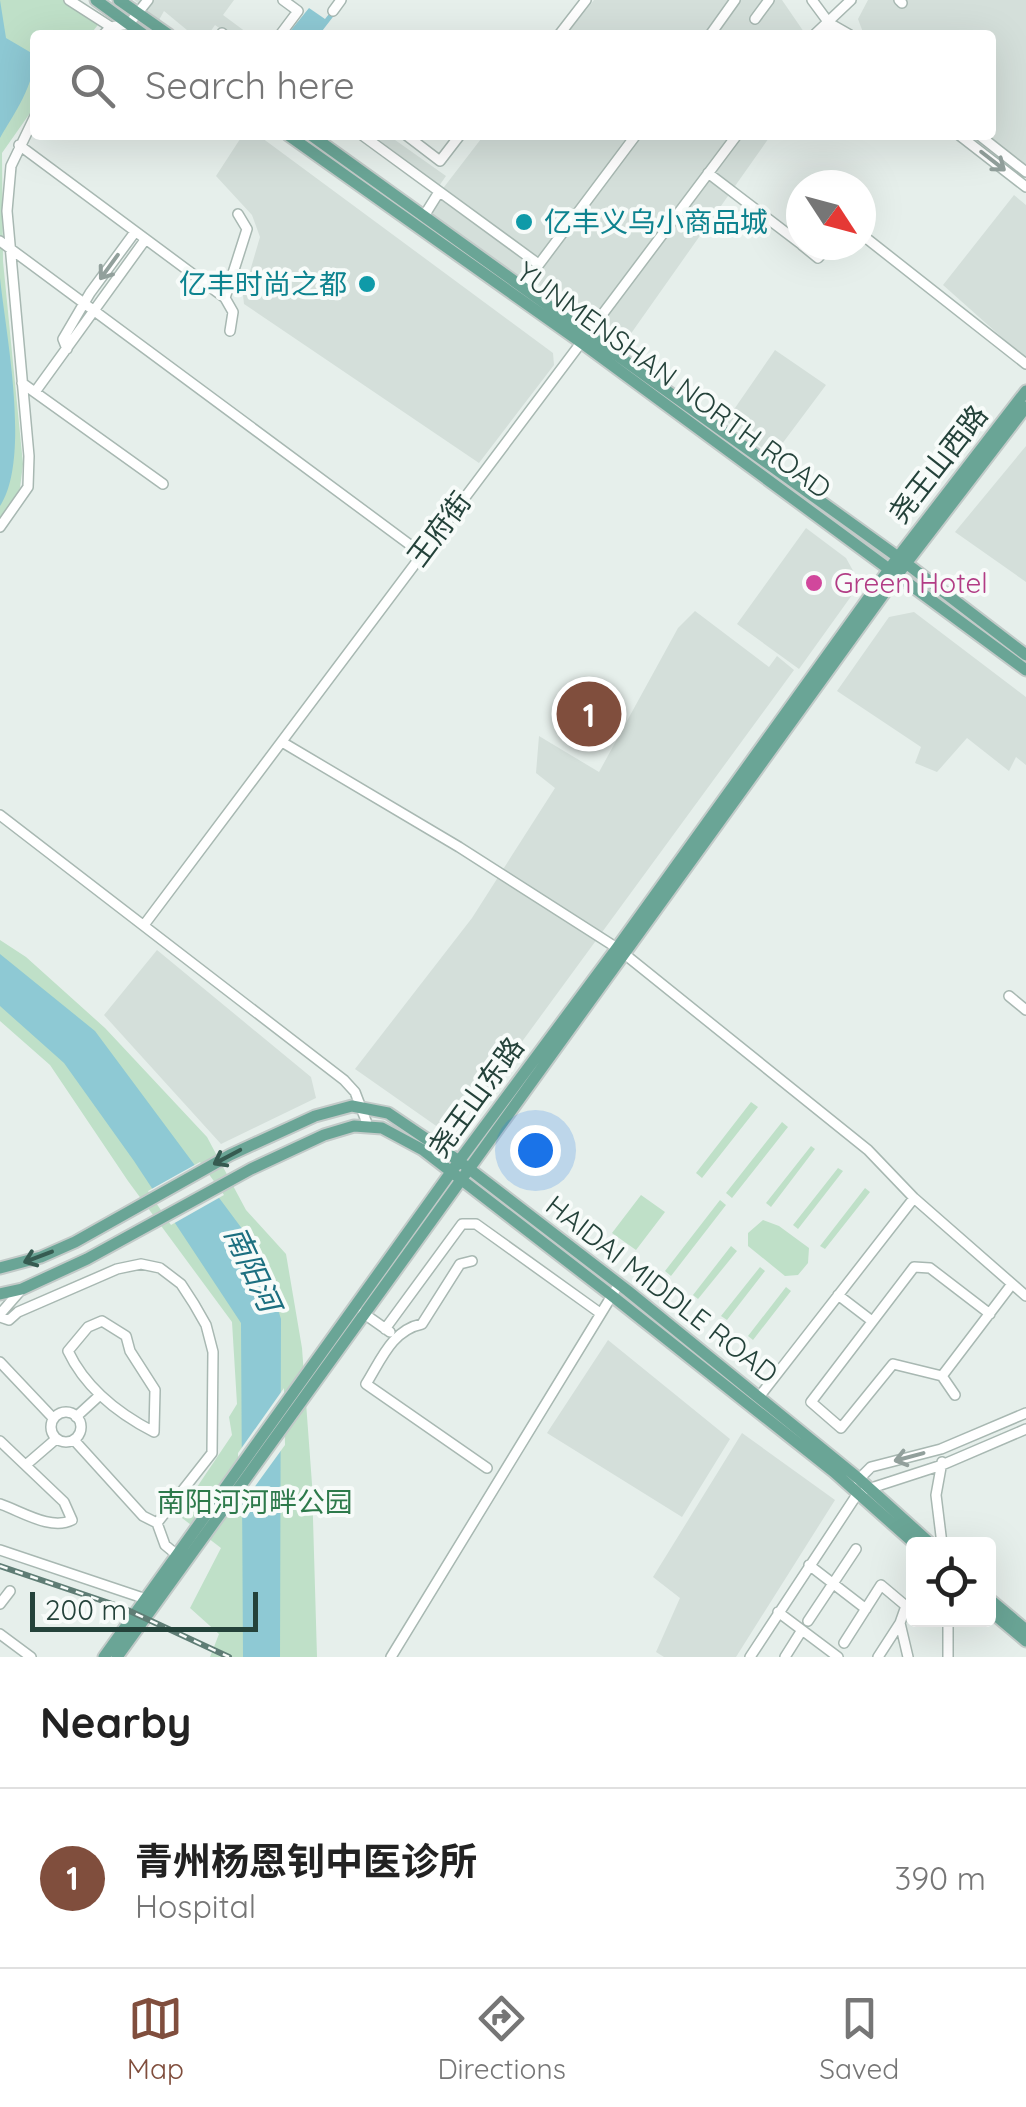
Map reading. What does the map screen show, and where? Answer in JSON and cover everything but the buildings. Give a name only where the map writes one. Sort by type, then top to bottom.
[{"type":"main road","points":[[96,0],[157,30]]},
{"type":"main road","points":[[119,0],[141,30]]},
{"type":"main road","name":"YUNMENSHAN NORTH ROAD","points":[[295,140],[586,340],[1026,655]]},
{"type":"main road","name":"YUNMENSHAN NORTH ROAD","points":[[318,140],[522,287],[586,340]]},
{"type":"main road","name":"尧王山西路","points":[[898,566],[1026,392]]},
{"type":"main road","name":"尧王山西路","points":[[898,566],[1026,407]]},
{"type":"main road","name":"YUNMENSHAN NORTH ROAD","points":[[898,566],[1026,670]]},
{"type":"main road","name":"尧王山东路","points":[[117,1657],[191,1544],[898,566]]},
{"type":"main road","points":[[0,1268],[42,1257],[75,1242],[230,1155],[315,1116],[344,1106],[362,1106]]},
{"type":"main road","name":"HAIDAI MIDDLE ROAD","points":[[362,1106],[403,1121],[460,1170],[759,1397],[858,1478],[864,1490]]},
{"type":"main road","points":[[0,1294],[22,1289],[86,1259],[251,1169],[324,1135],[368,1126]]},
{"type":"main road","name":"HAIDAI MIDDLE ROAD","points":[[368,1126],[399,1134],[460,1170]]},
{"type":"main road","name":"HAIDAI MIDDLE ROAD","points":[[616,1290],[864,1490]]},
{"type":"main road","points":[[864,1490],[908,1537]]},
{"type":"main road","points":[[864,1490],[922,1537]]},
{"type":"main road","name":"尧王山东路","points":[[104,1657],[177,1555],[191,1544]]},
{"type":"main road","points":[[996,1605],[1026,1630]]},
{"type":"main road","points":[[996,1616],[1026,1641]]},
{"type":"street","points":[[69,0],[111,26]]},
{"type":"street","points":[[107,30],[133,19],[148,0]]},
{"type":"street","points":[[283,0],[298,12],[284,30]]},
{"type":"street","points":[[333,11],[342,0]]},
{"type":"street","points":[[563,30],[586,0]]},
{"type":"street","points":[[714,30],[735,0]]},
{"type":"street","points":[[755,20],[769,0]]},
{"type":"street","points":[[812,0],[830,30]]},
{"type":"street","points":[[820,30],[851,0]]},
{"type":"street","points":[[828,23],[841,30]]},
{"type":"street","points":[[0,528],[28,488],[22,383],[4,244],[8,185],[19,146],[30,125]]},
{"type":"street","points":[[369,140],[537,263]]},
{"type":"street","points":[[413,140],[440,161],[456,140]]},
{"type":"street","points":[[522,287],[632,140]]},
{"type":"street","name":"王府街","points":[[144,925],[733,140]]},
{"type":"street","points":[[965,140],[1026,188]]},
{"type":"street","points":[[985,140],[1026,172]]},
{"type":"street","points":[[19,146],[225,298],[233,312],[230,330]]},
{"type":"street","points":[[708,173],[786,233]]},
{"type":"street","points":[[424,216],[439,192]]},
{"type":"street","points":[[225,298],[247,229],[238,214]]},
{"type":"street","points":[[67,349],[62,338],[134,232]]},
{"type":"street","points":[[35,392],[145,240]]},
{"type":"street","points":[[4,244],[420,553]]},
{"type":"street","points":[[876,246],[1026,364]]},
{"type":"street","points":[[22,383],[164,484]]},
{"type":"street","points":[[282,742],[459,847],[622,951],[868,1150],[914,1198],[1026,1296]]},
{"type":"street","points":[[0,814],[344,1080],[362,1106],[368,1126]]},
{"type":"street","points":[[1008,996],[1026,1010]]},
{"type":"street","points":[[759,1397],[914,1198]]},
{"type":"street","points":[[385,1329],[462,1224],[476,1224],[600,1314]]},
{"type":"street","points":[[472,1261],[460,1264],[422,1324],[408,1326],[396,1336],[366,1384],[488,1468]]},
{"type":"street","points":[[22,1289],[0,1315],[9,1320],[18,1312],[117,1269],[141,1264],[160,1268],[181,1284],[206,1325],[213,1352],[212,1453],[157,1523]]},
{"type":"street","points":[[954,1394],[942,1376],[893,1364],[842,1428],[811,1402],[914,1267],[930,1268],[990,1314]]},
{"type":"street","points":[[942,1376],[1012,1284]]},
{"type":"street","points":[[390,1657],[616,1290]]},
{"type":"street","points":[[838,1295],[872,1321]]},
{"type":"street","points":[[358,1316],[396,1336]]},
{"type":"street","points":[[102,1320],[126,1336],[130,1351],[155,1390],[154,1432],[124,1416],[100,1395],[74,1364],[68,1350],[88,1327],[102,1320]]},
{"type":"street","points":[[0,1362],[53,1418]]},
{"type":"street","points":[[76,1417],[100,1395]]},
{"type":"street","points":[[53,1418],[64,1412],[76,1417]]},
{"type":"street","points":[[858,1478],[871,1467],[941,1449],[1026,1413]]},
{"type":"street","points":[[53,1418],[51,1428],[56,1439],[64,1442],[74,1440],[80,1430],[76,1417]]},
{"type":"street","points":[[750,1657],[808,1566],[864,1490],[942,1464],[1026,1429]]},
{"type":"street","points":[[28,1464],[56,1439]]},
{"type":"street","points":[[0,1440],[64,1502],[72,1520],[53,1524],[0,1504]]},
{"type":"street","points":[[74,1440],[143,1516],[157,1523],[165,1544],[177,1555]]},
{"type":"street","points":[[941,1449],[936,1496],[941,1537]]},
{"type":"street","points":[[785,1657],[856,1549]]},
{"type":"street","points":[[0,1550],[146,1599]]},
{"type":"street","points":[[808,1566],[866,1609]]},
{"type":"street","points":[[844,1643],[882,1586],[906,1606],[878,1657]]},
{"type":"street","points":[[0,1604],[10,1591]]},
{"type":"street","points":[[778,1612],[805,1625],[836,1656]]},
{"type":"street","points":[[900,1623],[908,1657]]},
{"type":"street","points":[[948,1627],[948,1657]]},
{"type":"street","points":[[0,1634],[31,1657]]},
{"type":"shaded area","points":[[134,0],[234,0],[223,15],[243,30],[222,30],[215,25],[212,30],[187,30],[164,11],[159,20]]},
{"type":"shaded area","points":[[594,0],[782,0],[803,30],[570,30]]},
{"type":"shaded area","points":[[868,0],[1026,0],[1026,167],[994,140],[996,30],[862,30],[858,19]]},
{"type":"shaded area","name":"亿丰时尚之都","points":[[239,140],[265,140],[553,353],[554,365],[479,463],[244,304],[243,295],[260,237],[252,215],[216,176]]},
{"type":"shaded area","points":[[375,140],[395,140],[446,176],[439,186]]},
{"type":"shaded area","points":[[480,140],[767,140],[625,342],[525,276],[521,281],[429,214],[441,191]]},
{"type":"shaded area","points":[[1014,195],[1026,205],[1026,359],[943,285]]},
{"type":"shaded area","points":[[775,350],[826,385],[773,456],[726,421]]},
{"type":"shaded area","points":[[1026,446],[1026,582],[955,532]]},
{"type":"shaded area","points":[[806,528],[846,558],[856,576],[852,595],[799,669],[737,624]]},
{"type":"shaded area","points":[[695,611],[769,667],[777,656],[794,670],[469,1114],[457,1126],[442,1130],[355,1069],[472,918],[555,788],[536,773],[539,736],[599,772],[678,628]]},
{"type":"shaded area","points":[[914,612],[1026,697],[1026,765],[1016,757],[1009,771],[967,738],[937,772],[915,763],[921,747],[837,691],[889,617]]},
{"type":"shaded area","points":[[157,950],[311,1077],[316,1098],[221,1144],[104,1015]]},
{"type":"shaded area","points":[[608,1340],[730,1439],[682,1517],[547,1433]]},
{"type":"shaded area","points":[[742,1433],[835,1500],[736,1657],[664,1657],[656,1652],[680,1598],[653,1577]]},
{"type":"green space","points":[[0,0],[77,0],[104,17],[94,30],[30,30],[30,113],[2,153],[3,261],[23,464],[20,488],[0,521]]},
{"type":"green space","name":"南阳河河畔公园","points":[[0,940],[26,957],[105,1028],[207,1137],[246,1210],[286,1254],[302,1348],[312,1484],[317,1657],[210,1657],[219,1634],[190,1608],[221,1548],[182,1518],[195,1490],[232,1435],[229,1417],[237,1404],[232,1322],[128,1181],[50,1065],[0,1021]]},
{"type":"green space","points":[[751,1102],[758,1107],[702,1178],[696,1173]]},
{"type":"green space","points":[[782,1122],[788,1127],[732,1198],[726,1193]]},
{"type":"green space","points":[[811,1146],[815,1149],[771,1207],[766,1203]]},
{"type":"green space","points":[[838,1168],[843,1171],[798,1229],[793,1225]]},
{"type":"green space","points":[[865,1188],[870,1192],[825,1249],[820,1246]]},
{"type":"green space","points":[[641,1195],[665,1212],[636,1250],[612,1233]]},
{"type":"green space","points":[[720,1200],[726,1205],[671,1276],[665,1271]]},
{"type":"green space","points":[[763,1220],[779,1226],[809,1248],[808,1263],[798,1275],[785,1276],[748,1246],[748,1233]]},
{"type":"green space","points":[[731,1246],[737,1251],[698,1299],[693,1295]]},
{"type":"green space","points":[[760,1267],[765,1271],[727,1320],[721,1316]]},
{"type":"green space","points":[[786,1287],[791,1291],[753,1340],[748,1336]]},
{"type":"water","points":[[0,0],[6,38],[30,52],[30,79],[0,138]]},
{"type":"water","points":[[340,0],[346,0],[323,30],[291,30],[309,8],[325,19]]},
{"type":"water","points":[[0,278],[15,428],[9,485],[0,506]]},
{"type":"water","name":"南阳河","points":[[0,954],[95,1031],[260,1253],[281,1319],[280,1657],[243,1657],[241,1323],[64,1063],[0,1006]]},
{"type":"pier","points":[[200,1162],[224,1195],[171,1225],[148,1191]]},
{"type":"pier","points":[[284,1388],[285,1445],[238,1510],[238,1453]]},
{"type":"railway","points":[[0,1566],[121,1607],[229,1657]]},
{"type":"place","name":"亿丰义乌小商品城","points":[[524,222]]},
{"type":"place","name":"亿丰时尚之都","points":[[367,284]]},
{"type":"place","name":"Green Hotel","points":[[814,583]]},
{"type":"place","name":"青州杨恩钊中医诊所","points":[[589,714]]}]
